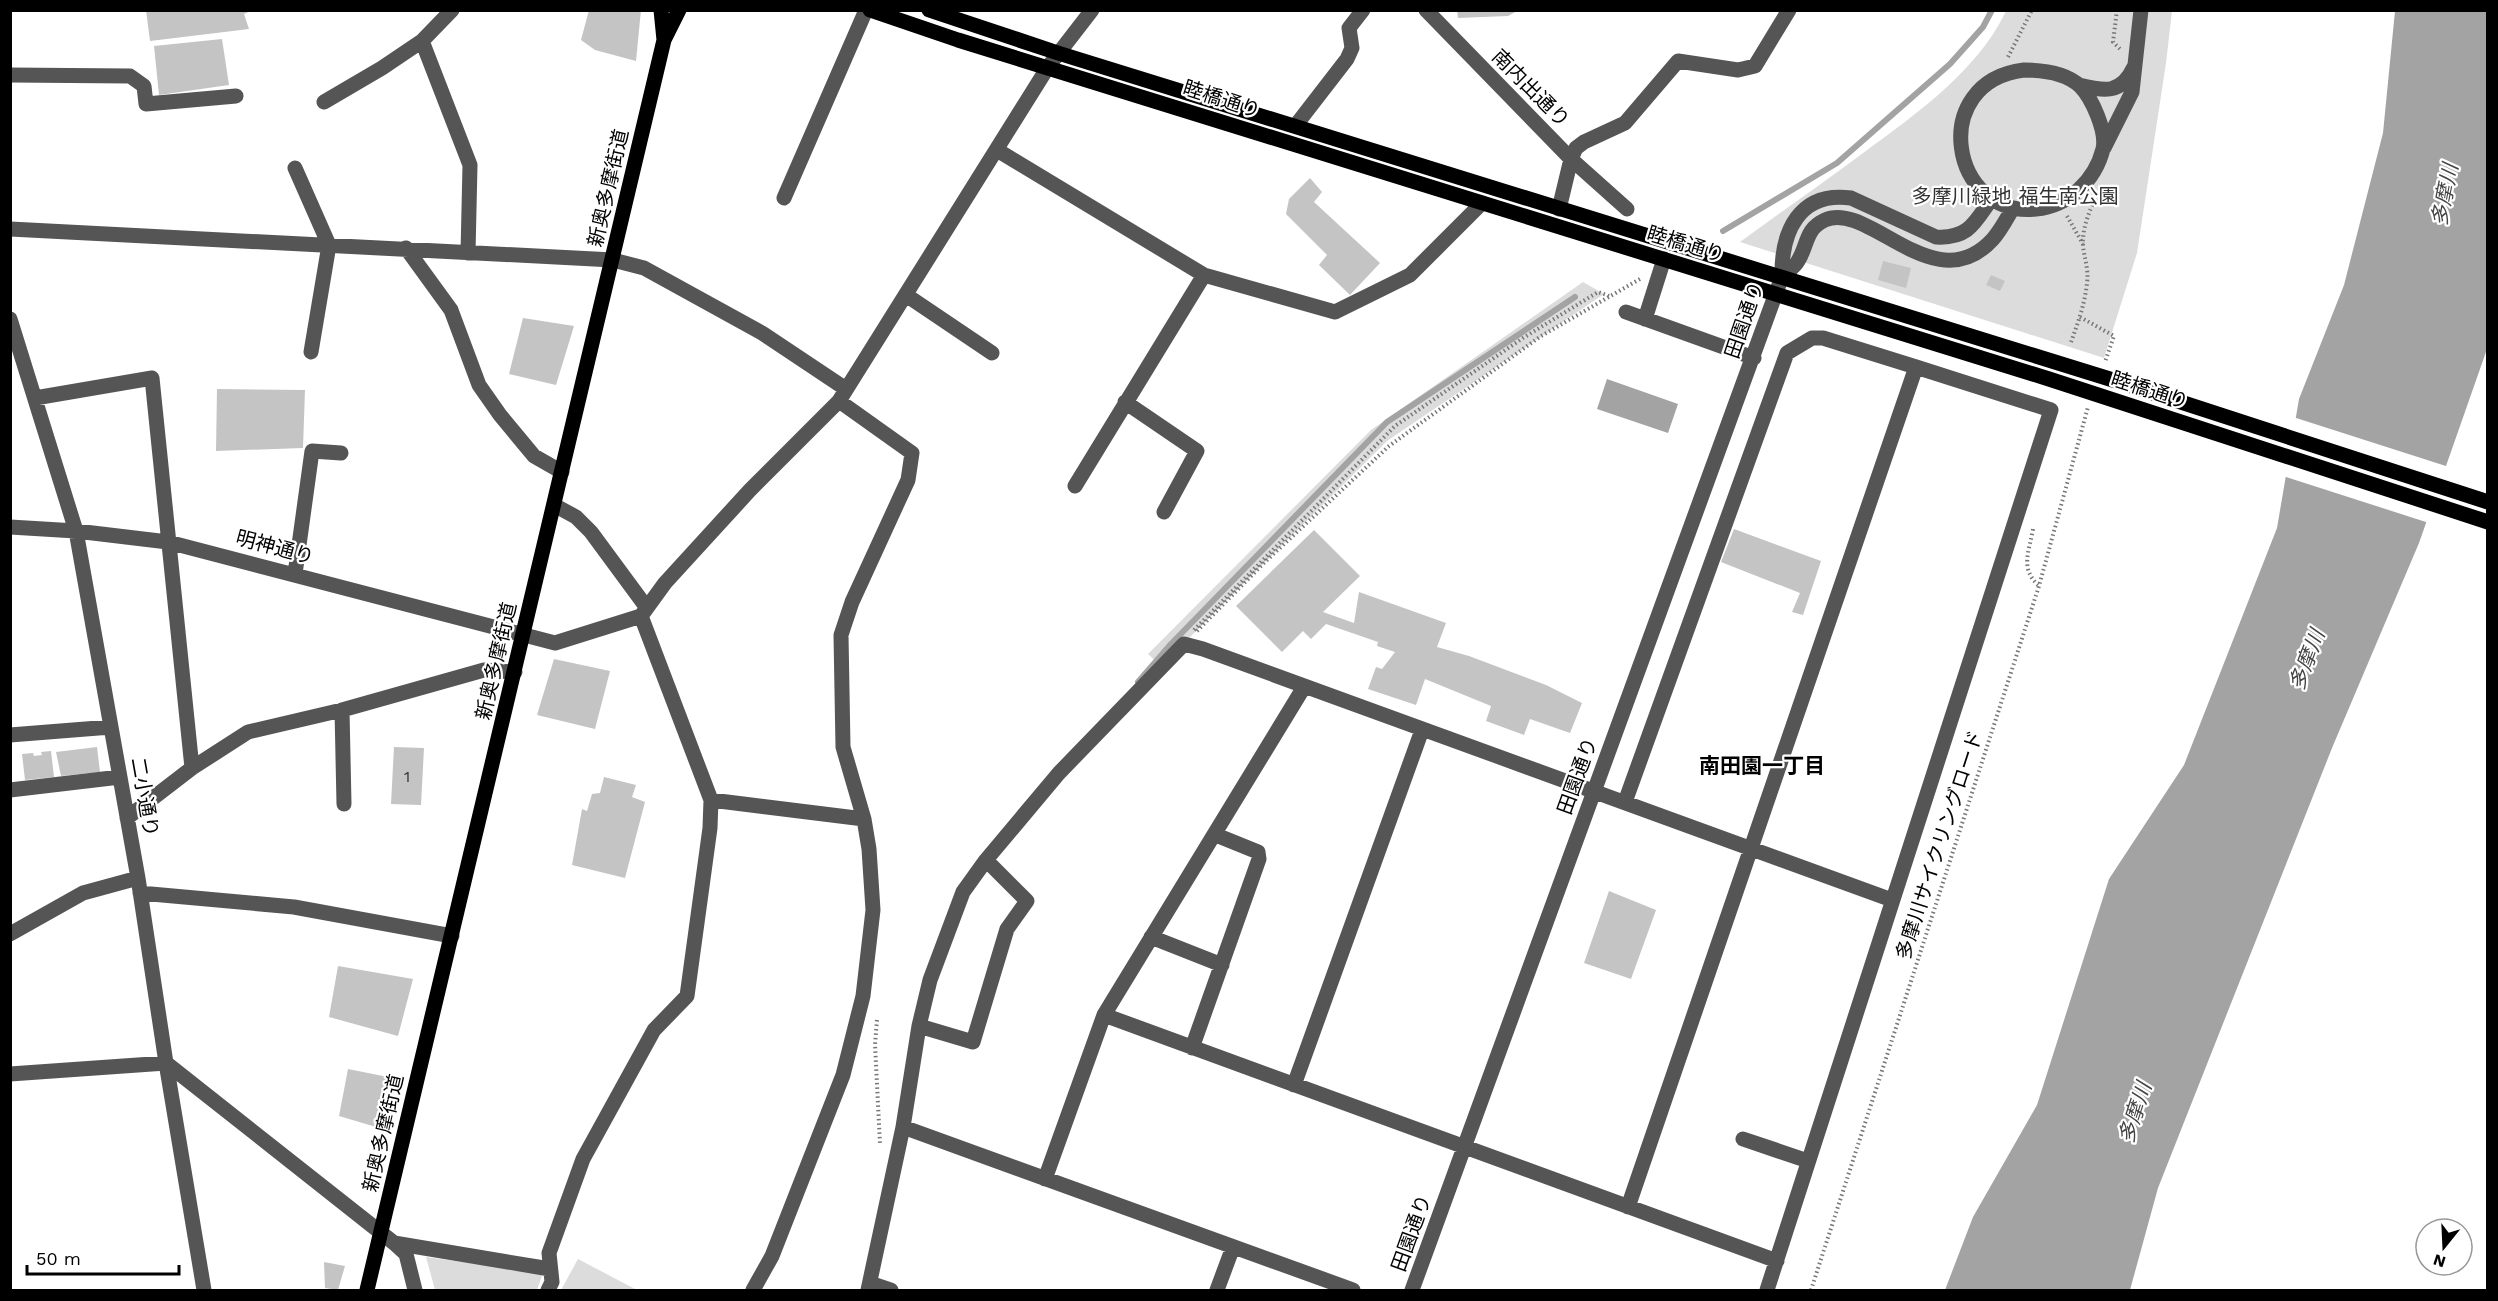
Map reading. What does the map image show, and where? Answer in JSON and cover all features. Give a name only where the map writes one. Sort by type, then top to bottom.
[{"type":"main road","name":"新奥多摩街道","points":[[661,10],[664,40]]},
{"type":"main road","name":"新奥多摩街道","points":[[367,1290],[664,40],[679,10]]},
{"type":"main road","name":"睦橋通り","points":[[868,10],[2109,399],[2487,522]]},
{"type":"main road","name":"睦橋通り","points":[[929,10],[948,14],[1058,53],[2113,380],[2487,502]]},
{"type":"street","points":[[324,102],[423,41],[452,10]]},
{"type":"street","points":[[784,198],[868,10]]},
{"type":"street","points":[[644,612],[665,583],[750,490],[842,395],[1048,67],[1092,10]]},
{"type":"street","points":[[1296,125],[1347,59],[1352,48],[1349,28],[1363,10]]},
{"type":"street","name":"南内出通り","points":[[1426,10],[1571,159],[1627,209]]},
{"type":"street","points":[[1559,209],[1571,159],[1576,148],[1625,123],[1678,61],[1738,70],[1755,66],[1789,10]]},
{"type":"street","points":[[2135,64],[2131,74],[2118,87],[2099,90],[2079,85],[2056,74],[2024,70],[2001,74],[1974,97],[1963,117],[1960,143],[1971,177],[1992,198],[2013,208],[2047,207],[2071,197],[2080,189],[2088,179],[2132,92],[2141,10]]},
{"type":"street","points":[[423,41],[470,165],[468,252]]},
{"type":"street","points":[[10,75],[129,76],[144,86],[146,104],[236,96]]},
{"type":"street","points":[[2079,85],[2094,107],[2100,121],[2104,148]]},
{"type":"street","points":[[997,150],[1203,275],[1335,312],[1410,275],[1482,203]]},
{"type":"street","points":[[295,168],[329,245],[311,352]]},
{"type":"street","points":[[1782,277],[1782,256],[1791,224],[1802,211],[1821,199],[1840,196],[1851,198],[1936,237],[1944,237],[1961,235],[1969,230],[1992,198]]},
{"type":"street","points":[[1782,277],[1798,261],[1810,230],[1827,219],[1845,217],[1914,251],[1949,260],[1978,251],[1993,239],[2013,208]]},
{"type":"street","points":[[10,229],[613,260],[644,268],[762,333],[912,453],[908,480],[852,602],[841,635],[843,747],[864,819],[869,849],[873,910],[863,996],[843,1075],[772,1256],[753,1290]]},
{"type":"street","points":[[406,248],[452,310],[479,385],[534,456],[562,472]]},
{"type":"street","points":[[1645,320],[1664,259]]},
{"type":"street","points":[[1075,486],[1203,275]]},
{"type":"street","name":"田園通り","points":[[1412,1290],[1782,277]]},
{"type":"street","points":[[906,295],[992,353]]},
{"type":"street","points":[[1626,312],[1754,358]]},
{"type":"street","name":"二小通り","points":[[10,319],[76,531],[139,885],[204,1290]]},
{"type":"street","points":[[1625,802],[1787,353],[1812,338],[1823,338],[2051,410],[1767,1290]]},
{"type":"street","points":[[1628,1207],[1916,367]]},
{"type":"street","points":[[35,398],[152,378],[192,768]]},
{"type":"street","points":[[1125,402],[1197,450],[1164,512]]},
{"type":"street","points":[[295,574],[312,451],[341,453]]},
{"type":"street","points":[[548,1290],[552,1282],[549,1253],[584,1159],[654,1030],[687,996],[710,828],[711,800],[644,612],[591,532],[576,517],[554,505]]},
{"type":"street","name":"明神通り","points":[[10,527],[76,531],[168,542],[558,643],[644,612]]},
{"type":"street","points":[[891,1290],[869,1287],[903,1127],[919,1026],[930,980],[963,892],[986,860],[1059,773],[1184,644],[1594,790],[1892,900]]},
{"type":"street","points":[[127,818],[192,768],[248,732],[342,710],[484,670],[515,672]]},
{"type":"street","points":[[1045,1179],[1104,1015],[1216,835],[1304,687]]},
{"type":"street","points":[[342,710],[344,804]]},
{"type":"street","points":[[10,735],[111,727]]},
{"type":"street","points":[[1294,1085],[1422,730]]},
{"type":"street","points":[[10,790],[120,777]]},
{"type":"street","points":[[711,800],[864,819]]},
{"type":"street","points":[[1192,1048],[1259,859],[1258,852],[1216,835]]},
{"type":"street","points":[[919,1026],[973,1042],[1007,929],[1027,901],[986,860]]},
{"type":"street","points":[[10,933],[82,892],[139,885],[294,907],[452,936]]},
{"type":"street","points":[[1151,937],[1222,965]]},
{"type":"street","points":[[1104,1015],[1777,1261]]},
{"type":"street","points":[[10,1074],[166,1063],[406,1254],[415,1290]]},
{"type":"street","points":[[903,1127],[1353,1290]]},
{"type":"street","points":[[1743,1139],[1808,1161]]},
{"type":"street","points":[[393,1243],[550,1269]]},
{"type":"street","points":[[1218,1290],[1233,1247]]},
{"type":"path","points":[[2071,342],[2080,317],[2088,282],[2088,267],[2083,244],[2089,211]]},
{"type":"path","points":[[1184,644],[1266,561],[1389,446],[1541,336],[1647,274]]},
{"type":"path","points":[[1184,644],[1184,640],[1395,426],[1523,338],[1598,292],[1610,297]]},
{"type":"path","points":[[2080,317],[2114,336],[2105,363]]},
{"type":"path","name":"多摩川サイクリングロード","points":[[1811,1290],[2038,586],[2089,406]]},
{"type":"green space","name":"多摩川緑地 福生南公園","points":[[2006,11],[2172,11],[2137,253],[2104,358],[1740,242],[1894,130],[1938,95],[1977,56]]},
{"type":"green space","points":[[1583,282],[1604,294],[1387,441],[1161,666],[1148,654],[1371,430]]},
{"type":"green space","points":[[426,1257],[543,1273],[537,1290],[435,1290]]},
{"type":"green space","points":[[578,1259],[637,1290],[561,1290]]},
{"type":"water","name":"多摩川","points":[[2395,11],[2487,11],[2487,349],[2419,543],[2332,748],[2158,1188],[2130,1290],[1945,1290],[1973,1217],[2037,1105],[2109,879],[2184,765],[2277,528],[2299,399],[2344,285],[2383,133]]},
{"type":"water","points":[[1607,379],[1678,404],[1668,433],[1597,409]]},
{"type":"pier","points":[[2293,417],[2449,467],[2429,523],[2283,476]]},
{"type":"building","points":[[146,10],[253,10],[244,14],[249,29],[150,41]]},
{"type":"building","points":[[589,10],[641,10],[636,61],[595,50],[581,40]]},
{"type":"building","points":[[1457,10],[1519,10],[1508,16],[1458,18]]},
{"type":"building","points":[[222,39],[229,85],[159,95],[154,46]]},
{"type":"building","points":[[1310,178],[1322,192],[1314,202],[1380,263],[1350,295],[1319,265],[1327,255],[1286,214],[1289,199]]},
{"type":"building","points":[[1883,261],[1911,268],[1906,288],[1878,280]]},
{"type":"building","points":[[1991,275],[2005,281],[2000,291],[1986,285]]},
{"type":"building","points":[[523,318],[574,326],[556,385],[509,374]]},
{"type":"building","points":[[217,389],[305,390],[303,448],[216,451]]},
{"type":"building","points":[[1734,529],[1821,561],[1803,615],[1792,612],[1800,593],[1721,562]]},
{"type":"building","points":[[1314,530],[1360,576],[1323,612],[1354,623],[1359,592],[1446,623],[1437,647],[1469,656],[1546,685],[1582,703],[1570,733],[1530,719],[1524,735],[1486,721],[1491,706],[1425,679],[1416,705],[1368,689],[1376,667],[1382,669],[1395,652],[1377,646],[1378,642],[1326,624],[1311,639],[1303,631],[1282,652],[1236,606]]},
{"type":"building","points":[[554,659],[610,671],[595,729],[537,715]]},
{"type":"building","points":[[97,747],[100,772],[61,776],[56,752]]},
{"type":"building","points":[[394,747],[424,748],[421,805],[391,804]]},
{"type":"building","points":[[51,751],[54,777],[25,780],[22,754],[33,753],[34,756],[42,755],[41,752]]},
{"type":"building","points":[[604,777],[636,785],[632,797],[645,802],[625,878],[572,865],[582,809],[587,811],[592,794],[600,793]]},
{"type":"building","points":[[1609,891],[1656,910],[1631,979],[1584,963]]},
{"type":"building","points":[[338,966],[413,979],[398,1036],[329,1017]]},
{"type":"building","points":[[348,1069],[388,1077],[376,1127],[339,1116]]},
{"type":"building","points":[[324,1262],[345,1266],[338,1290],[325,1288]]},
{"type":"waterway","points":[[1723,231],[1837,163],[1950,64],[1983,27],[1992,10]]},
{"type":"waterway","points":[[1138,682],[1171,644],[1387,422],[1575,297]]},
{"type":"district","name":"南田園一丁目","points":[[1762,766]]}]
